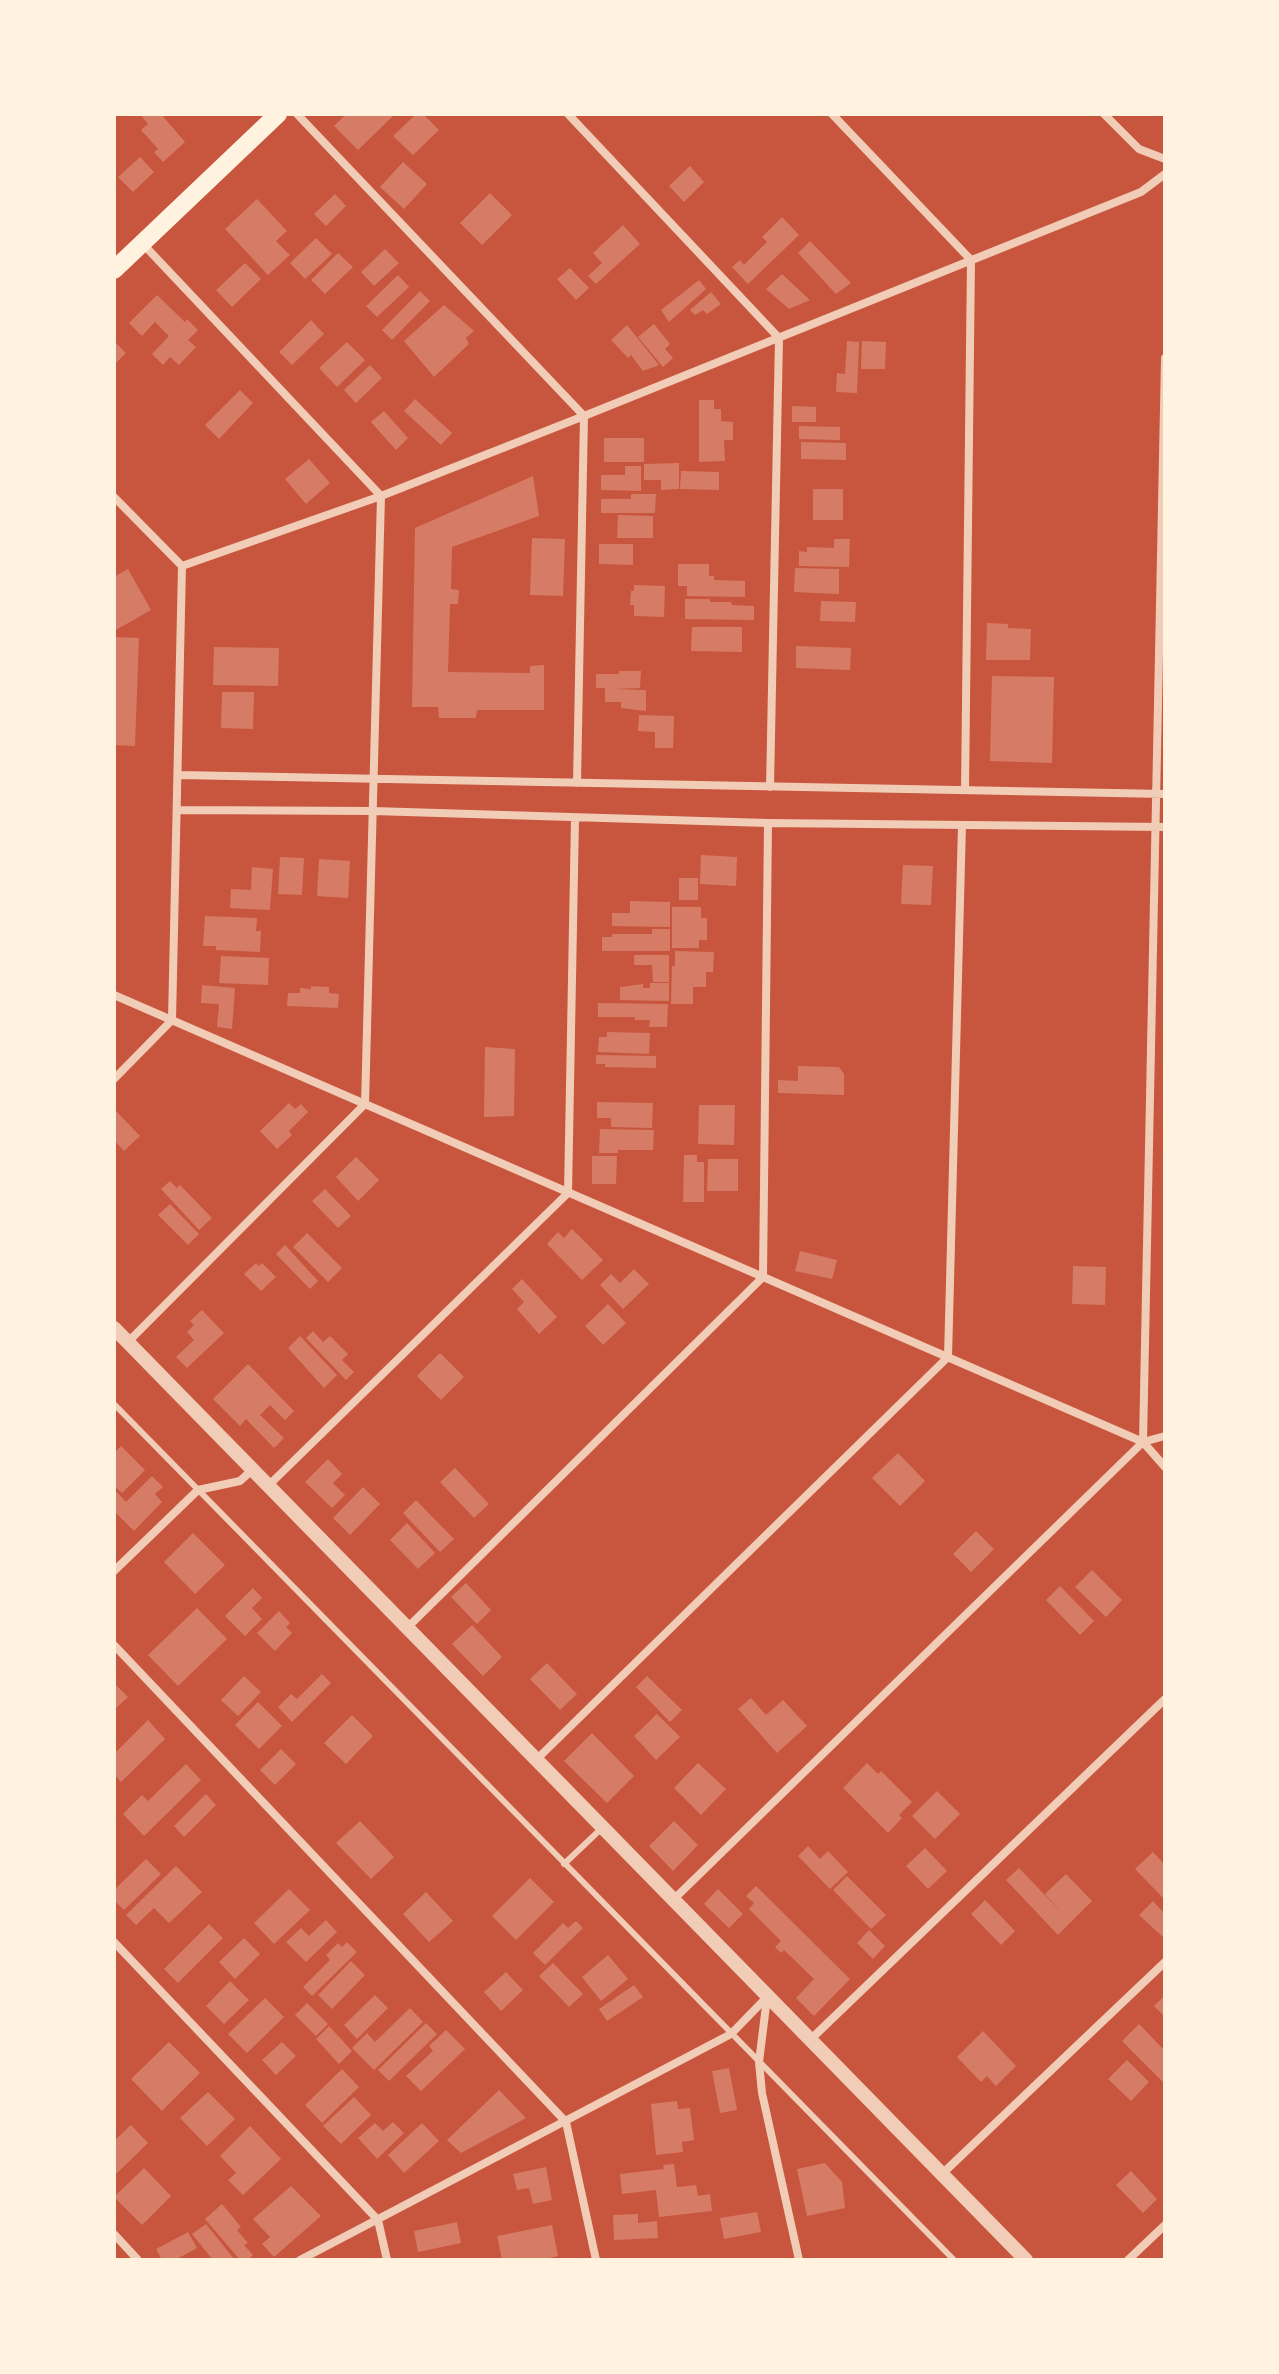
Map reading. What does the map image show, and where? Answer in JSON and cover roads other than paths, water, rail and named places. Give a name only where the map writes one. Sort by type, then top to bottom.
[{"type":"main road","points":[[114,270],[278,114]]},
{"type":"street","points":[[297,114],[584,416],[577,783]]},
{"type":"street","points":[[568,114],[779,338],[770,787]]},
{"type":"street","points":[[832,114],[971,260],[965,790]]},
{"type":"street","points":[[1104,114],[1139,149],[1165,159]]},
{"type":"street","points":[[182,566],[381,496],[584,416],[1141,192],[1165,174]]},
{"type":"street","points":[[128,1342],[365,1104],[381,496],[142,243]]},
{"type":"street","points":[[1143,1442],[1161,794],[1165,358]]},
{"type":"street","points":[[114,497],[182,566],[172,1020],[114,1079]]},
{"type":"street","points":[[179,775],[1161,794]]},
{"type":"street","points":[[178,810],[373,811],[768,823],[1160,827]]},
{"type":"street","points":[[268,1486],[568,1193],[575,818]]},
{"type":"street","points":[[407,1628],[763,1277],[768,823]]},
{"type":"street","points":[[536,1760],[948,1357],[962,825]]},
{"type":"street","points":[[114,995],[1143,1442],[1165,1467]]},
{"type":"street","points":[[114,1328],[1026,2260]]},
{"type":"street","points":[[673,1900],[1143,1442],[1165,1436]]},
{"type":"street","points":[[114,1571],[198,1490],[240,1481],[252,1470]]},
{"type":"street","points":[[114,1645],[566,2122],[596,2260]]},
{"type":"street","points":[[810,2040],[1165,1699]]},
{"type":"street","points":[[114,1942],[378,2220],[387,2260]]},
{"type":"street","points":[[942,2174],[1165,1962]]},
{"type":"street","points":[[300,2260],[731,2034],[767,1997]]},
{"type":"street","points":[[767,1997],[759,2062],[762,2093],[799,2260]]},
{"type":"street","points":[[1128,2260],[1165,2225]]},
{"type":"street","points":[[114,2234],[138,2260]]},
{"type":"lane","points":[[114,1404],[954,2260]]},
{"type":"lane","points":[[564,1864],[602,1828]]}]
